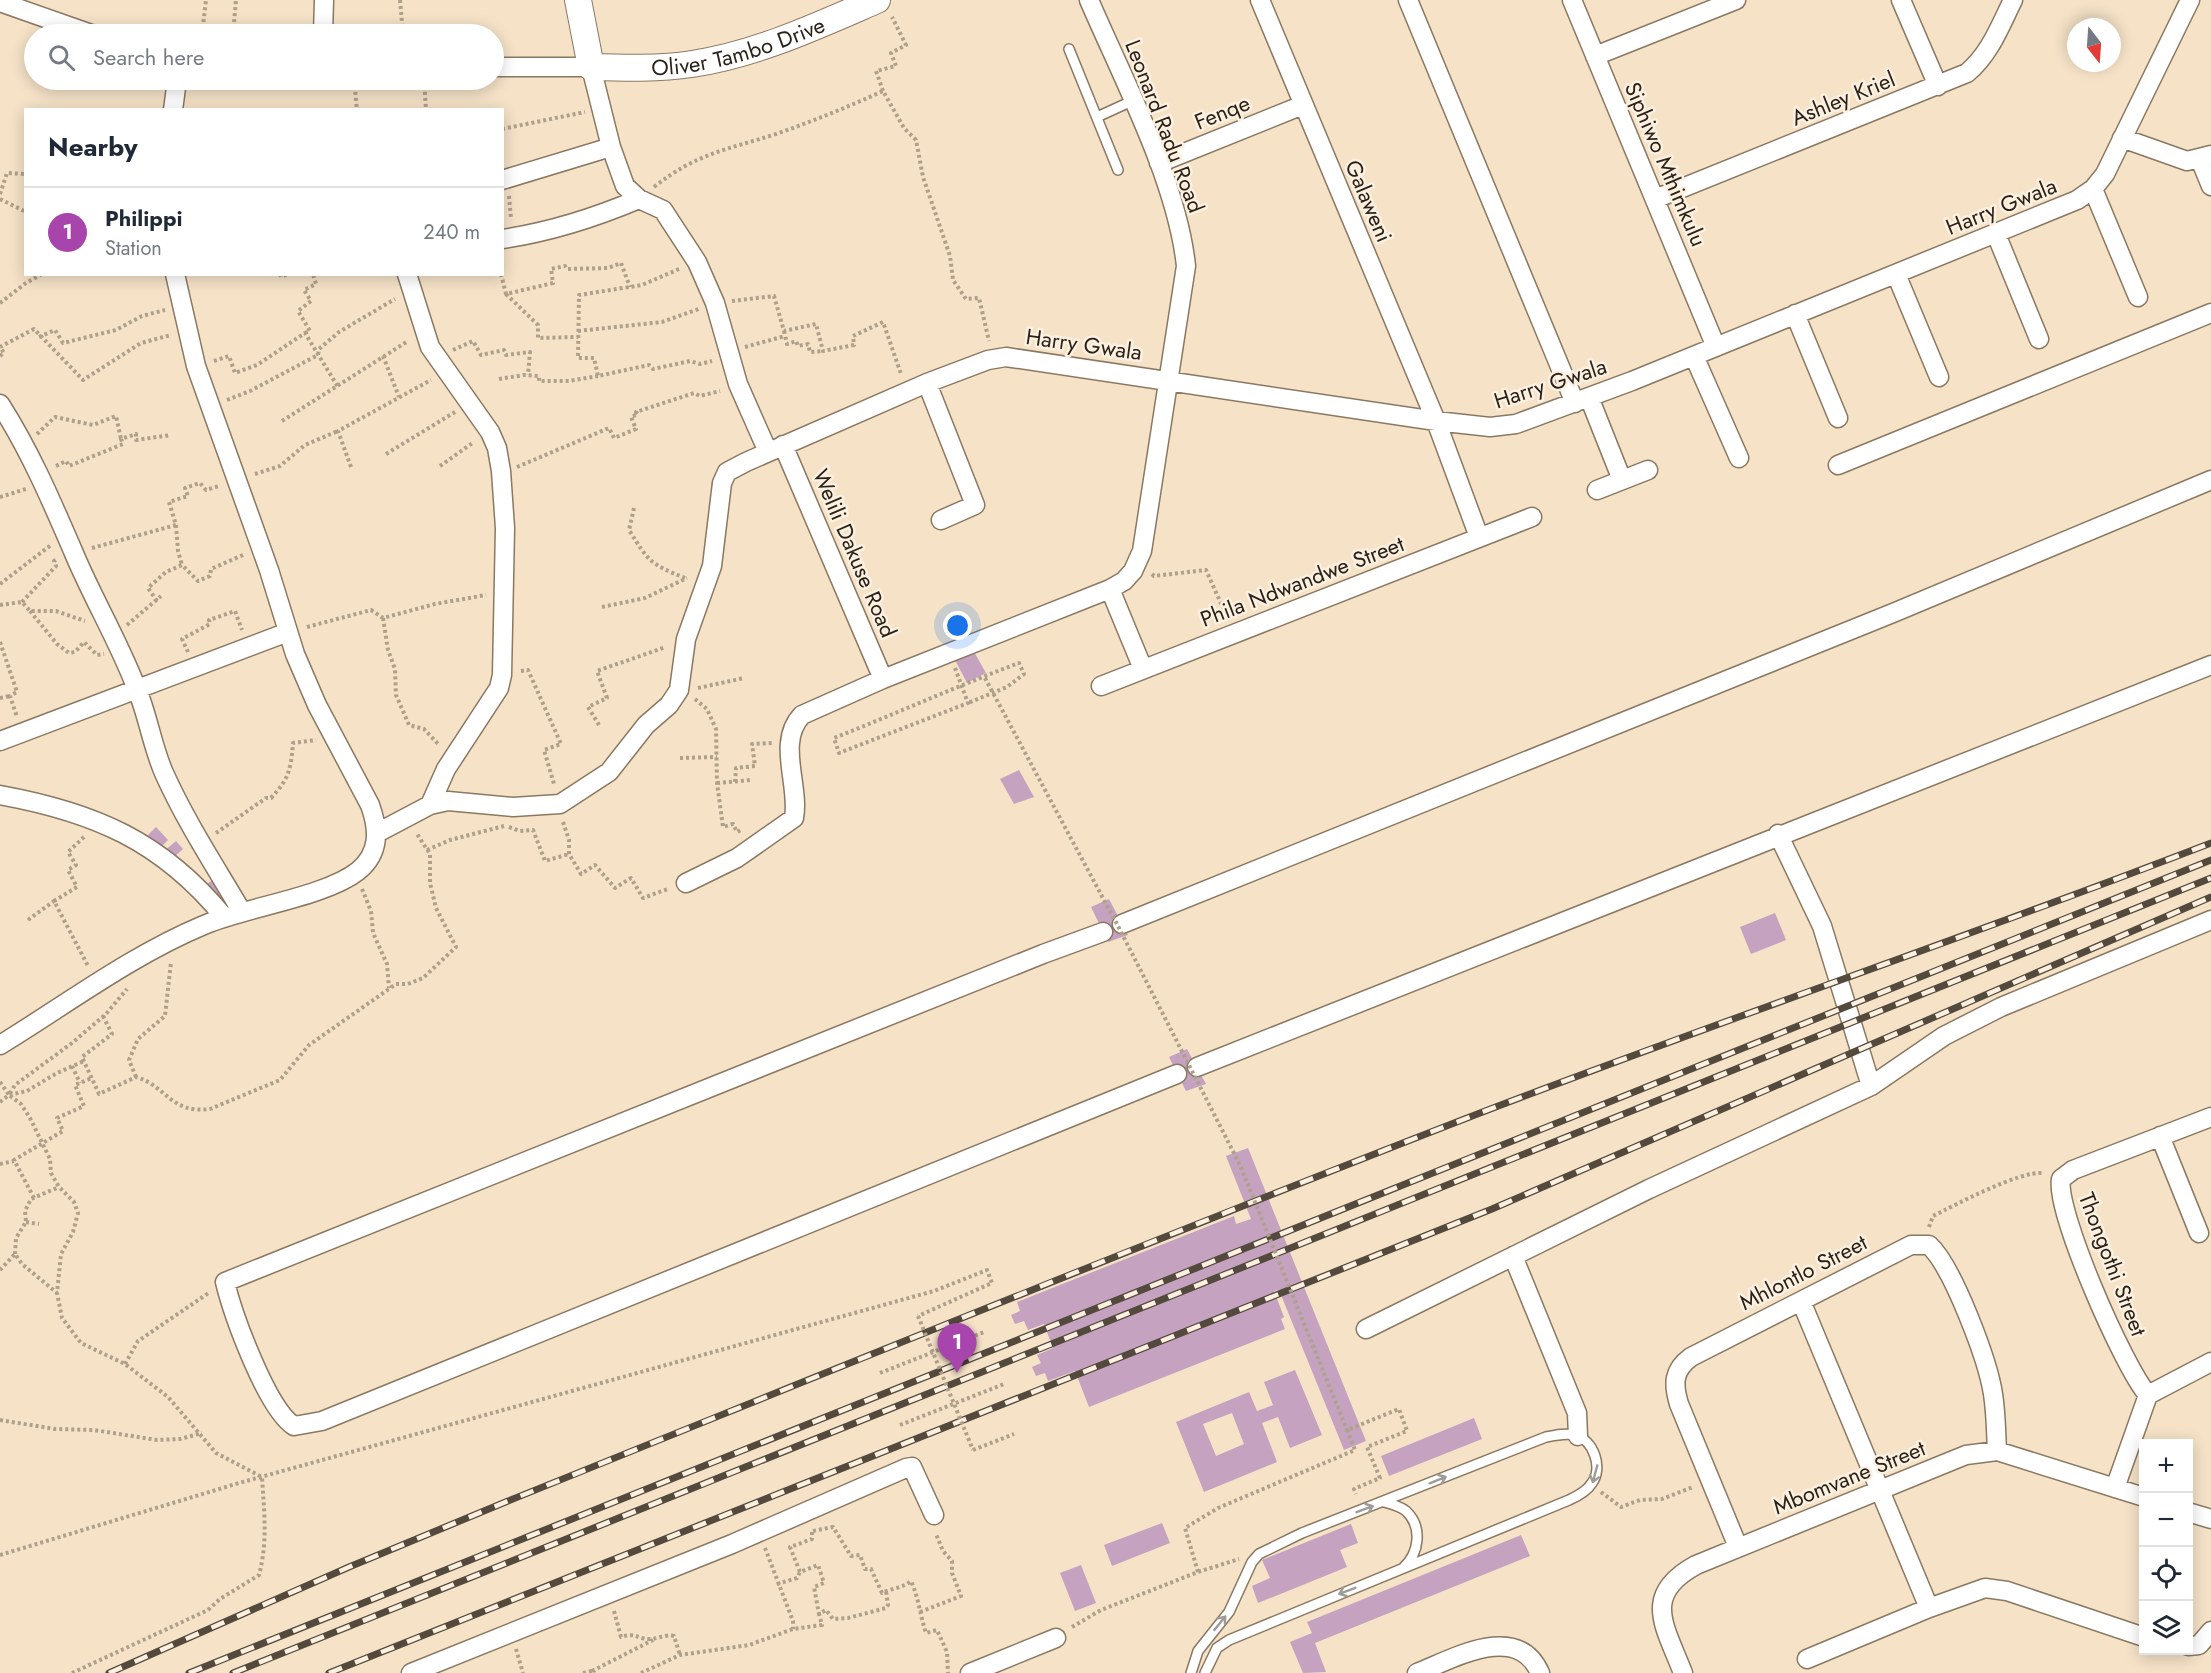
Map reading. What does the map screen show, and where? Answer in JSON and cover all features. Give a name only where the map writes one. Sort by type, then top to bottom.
[{"type":"street","points":[[323,24],[324,0]]},
{"type":"street","points":[[508,238],[571,225],[639,199],[625,186],[611,147],[600,108],[578,0]]},
{"type":"street","name":"Leonard Radu Road","points":[[686,883],[737,858],[794,818],[790,742],[794,723],[802,715],[883,679],[1110,590],[1133,571],[1142,551],[1186,266],[1178,226],[1159,164],[1089,0]]},
{"type":"street","name":"Galaweni","points":[[1260,0],[1436,421]]},
{"type":"street","points":[[1408,0],[1582,400],[1622,480]]},
{"type":"street","name":"Siphiwo Mthimkulu","points":[[1572,0],[1716,347]]},
{"type":"street","points":[[1595,56],[1736,0]]},
{"type":"street","points":[[1901,0],[1938,86]]},
{"type":"street","name":"Ashley Kriel","points":[[1654,199],[1967,73],[1980,62],[2013,0]]},
{"type":"street","name":"Harry Gwala","points":[[709,580],[718,498],[727,472],[908,391],[988,360],[1006,357],[1032,360],[1436,421],[1503,428],[1582,400],[2062,208],[2093,189],[2105,174],[2190,0]]},
{"type":"street","points":[[0,2],[63,24]]},
{"type":"street","name":"Oliver Tambo Drive","points":[[591,67],[671,66],[712,60],[883,5]]},
{"type":"street","points":[[504,67],[591,67]]},
{"type":"street","points":[[173,108],[176,90]]},
{"type":"street","name":"Fenqe","points":[[1159,164],[1303,105]]},
{"type":"street","points":[[2122,138],[2187,161],[2206,157],[2211,186]]},
{"type":"street","points":[[505,180],[611,147]]},
{"type":"street","points":[[2093,189],[2138,297]]},
{"type":"street","name":"Welili Dakuse Road","points":[[639,199],[663,210],[697,262],[715,303],[738,384],[776,449],[883,679]]},
{"type":"street","points":[[1995,234],[2039,339]]},
{"type":"street","points":[[1896,274],[1939,377]]},
{"type":"street","points":[[0,1044],[173,939],[224,917],[325,886],[357,872],[372,855],[378,833],[370,805],[308,686],[288,632],[261,548],[196,366],[180,306],[175,276]]},
{"type":"street","points":[[409,282],[424,332],[440,365],[490,432],[497,448],[501,471],[505,593],[502,675],[493,698],[452,759],[430,805]]},
{"type":"street","points":[[1796,314],[1838,418]]},
{"type":"street","points":[[1838,465],[2211,314]]},
{"type":"street","points":[[1694,356],[1739,458]]},
{"type":"street","points":[[927,383],[975,505],[941,520]]},
{"type":"street","points":[[0,404],[26,445],[73,551],[122,652],[138,690],[163,771],[201,844],[243,912]]},
{"type":"street","points":[[1436,421],[1479,537]]},
{"type":"street","points":[[1597,490],[1648,470]]},
{"type":"street","points":[[1122,924],[1893,613],[2211,480]]},
{"type":"street","name":"Phila Ndwandwe Street","points":[[1101,686],[1532,517]]},
{"type":"street","points":[[378,833],[398,825],[430,805],[462,801],[513,807],[560,804],[609,772],[646,725],[669,705],[679,690],[686,639],[709,580]]},
{"type":"street","points":[[1110,590],[1143,669]]},
{"type":"street","points":[[0,741],[288,632]]},
{"type":"street","points":[[1197,1067],[1778,834],[2211,665]]},
{"type":"street","points":[[0,795],[38,802],[99,821],[124,832],[188,879],[224,917]]},
{"type":"street","points":[[1778,834],[1822,927],[1871,1086]]},
{"type":"street","points":[[1366,1329],[1649,1189],[1871,1086],[1944,1036],[2001,1007],[2211,920]]},
{"type":"street","points":[[1104,932],[1043,954],[225,1282],[257,1366],[276,1408],[294,1426],[331,1418],[1177,1074]]},
{"type":"street","name":"Thongothi Street","points":[[2148,1395],[2130,1371],[2106,1321],[2062,1203],[2061,1179],[2073,1170],[2211,1117]]},
{"type":"street","points":[[2160,1136],[2199,1233]]},
{"type":"street","name":"Mhlontlo Street","points":[[1738,1547],[1679,1404],[1676,1392],[1676,1373],[1691,1357],[1902,1248],[1921,1244],[1929,1245]]},
{"type":"street","points":[[1929,1245],[1943,1262],[1985,1363],[1993,1393],[1997,1450]]},
{"type":"street","points":[[1513,1256],[1577,1413],[1578,1436]]},
{"type":"street","points":[[1801,1300],[1929,1608]]},
{"type":"street","points":[[2115,1488],[2148,1395],[2211,1362]]},
{"type":"street","name":"Mbomvane Street","points":[[1683,1673],[1665,1624],[1661,1605],[1666,1587],[1682,1572],[1966,1455],[1997,1450],[2139,1495]]},
{"type":"street","points":[[411,1673],[806,1512],[909,1467],[918,1475],[934,1515]]},
{"type":"street","points":[[2193,1514],[2211,1519]]},
{"type":"street","points":[[1807,1659],[1929,1608],[1985,1588],[2007,1591],[2139,1635]]},
{"type":"street","points":[[2193,1646],[2199,1645],[2211,1631]]},
{"type":"street","points":[[970,1673],[1056,1638]]},
{"type":"street","points":[[1417,1673],[1484,1647],[1496,1646],[1509,1646],[1523,1652],[1532,1659],[1540,1673]]},
{"type":"lane","points":[[1069,49],[1118,170]]},
{"type":"lane","points":[[1097,117],[1132,101]]},
{"type":"lane","points":[[1191,1673],[1198,1651],[1229,1612],[1252,1562],[1259,1554],[1286,1540],[1546,1437],[1565,1434],[1578,1436],[1592,1448],[1597,1464],[1597,1476],[1592,1484],[1569,1500],[1229,1640],[1217,1648],[1205,1673]]},
{"type":"lane","points":[[1384,1502],[1406,1511],[1412,1518],[1417,1534],[1416,1551],[1402,1570]]},
{"type":"path","points":[[203,24],[206,0]]},
{"type":"path","points":[[234,24],[236,0]]},
{"type":"path","points":[[400,0],[402,24]]},
{"type":"path","points":[[883,5],[906,45],[891,53],[896,66],[876,71],[883,91],[904,128],[916,140],[923,177],[950,256],[953,280],[966,299],[979,298],[989,335],[988,360]]},
{"type":"path","points":[[355,90],[357,108]]},
{"type":"path","points":[[425,90],[426,108]]},
{"type":"path","points":[[639,199],[682,166],[710,153],[823,117],[883,91]]},
{"type":"path","points":[[504,129],[600,108]]},
{"type":"path","points":[[0,170],[7,173],[24,174]]},
{"type":"path","points":[[7,173],[0,196],[24,211]]},
{"type":"path","points":[[505,180],[508,238]]},
{"type":"path","points":[[597,376],[594,358],[578,358],[579,295],[642,285],[697,262]]},
{"type":"path","points":[[506,294],[554,283],[551,269],[565,266],[567,269],[608,268],[621,263],[630,287]]},
{"type":"path","points":[[0,303],[38,276]]},
{"type":"path","points":[[196,366],[229,356],[235,373],[257,365],[310,331],[298,310],[311,301],[304,290],[316,284],[314,276]]},
{"type":"path","points":[[502,276],[506,294],[538,325],[538,338],[578,337]]},
{"type":"path","points":[[318,355],[319,349],[339,332],[409,282]]},
{"type":"path","points":[[578,331],[662,322],[715,303],[774,296],[787,344],[796,342],[798,346],[808,344],[810,352],[854,345],[853,336],[883,321],[908,391]]},
{"type":"path","points":[[39,337],[55,330],[63,343],[116,330],[142,316],[180,306]]},
{"type":"path","points":[[499,380],[528,375],[539,376],[539,381],[569,381],[648,365],[653,369],[690,361],[700,364],[784,333],[816,324],[823,351]]},
{"type":"path","points":[[0,356],[4,353],[0,347],[34,329],[39,337],[83,380],[141,343],[186,330]]},
{"type":"path","points":[[282,421],[424,332]]},
{"type":"path","points":[[305,333],[338,387]]},
{"type":"path","points":[[261,548],[211,569],[210,576],[198,581],[182,565],[178,551],[176,525],[169,502],[188,496],[185,488],[200,483],[206,490],[280,465],[305,445],[338,431],[399,397],[473,341],[481,355],[504,350],[506,355],[530,352],[528,375]]},
{"type":"path","points":[[209,406],[250,391],[318,355]]},
{"type":"path","points":[[383,356],[399,397]]},
{"type":"path","points":[[501,471],[525,465],[555,449],[609,428],[614,438],[636,429],[631,417],[638,414],[636,412],[694,393],[700,396],[738,384]]},
{"type":"path","points":[[386,454],[430,424],[469,405]]},
{"type":"path","points":[[26,445],[55,417],[93,425],[116,416],[123,444],[69,466]]},
{"type":"path","points":[[338,431],[351,467]]},
{"type":"path","points":[[440,466],[490,432]]},
{"type":"path","points":[[121,438],[136,434],[136,440],[171,435]]},
{"type":"path","points":[[0,497],[44,482]]},
{"type":"path","points":[[634,508],[629,530],[648,561],[660,569],[686,578],[709,580]]},
{"type":"path","points":[[0,598],[1,605],[22,602],[56,566],[54,561],[73,551],[110,545],[176,525]]},
{"type":"path","points":[[0,584],[35,560],[65,533]]},
{"type":"path","points":[[1142,551],[1154,576],[1206,570],[1234,633]]},
{"type":"path","points":[[157,601],[148,588],[166,572],[182,565]]},
{"type":"path","points":[[603,607],[645,598],[686,578]]},
{"type":"path","points":[[383,618],[435,604],[505,593]]},
{"type":"path","points":[[114,634],[161,596]]},
{"type":"path","points":[[22,602],[57,644],[69,652],[75,652],[84,642],[97,655],[122,652]]},
{"type":"path","points":[[30,611],[56,610],[88,623],[105,616]]},
{"type":"path","points":[[288,632],[371,610],[383,618],[388,650],[395,669],[396,695],[409,725],[424,729],[452,759]]},
{"type":"path","points":[[195,669],[182,639],[210,624],[209,620],[235,611],[249,648]]},
{"type":"path","points":[[599,725],[588,707],[607,698],[597,671],[686,639]]},
{"type":"path","points":[[0,642],[17,692],[0,698]]},
{"type":"path","points":[[1019,663],[1024,674],[1006,687],[968,703],[839,753],[834,738],[1019,663]]},
{"type":"path","points":[[954,664],[968,703]]},
{"type":"path","points":[[502,675],[528,670],[561,744],[544,750],[560,804],[556,813],[565,825],[569,854],[581,874],[595,865],[615,888],[630,878],[643,898],[686,883]]},
{"type":"path","points":[[679,690],[744,678]]},
{"type":"path","points":[[985,678],[1119,927],[1240,1165],[1354,1450],[1218,1508],[1185,1528],[1198,1572]]},
{"type":"path","points":[[679,690],[707,709],[716,729],[717,783],[723,827],[733,824],[738,832],[755,826],[764,840]]},
{"type":"path","points":[[10,696],[23,732]]},
{"type":"path","points":[[201,844],[266,798],[271,798],[282,786],[291,771],[293,743],[319,740],[334,734]]},
{"type":"path","points":[[735,782],[736,768],[755,766],[752,744],[790,742]]},
{"type":"path","points":[[680,758],[717,757]]},
{"type":"path","points":[[717,783],[751,780]]},
{"type":"path","points":[[506,826],[513,807]]},
{"type":"path","points":[[28,920],[77,887],[68,870],[76,865],[68,852],[99,821]]},
{"type":"path","points":[[173,939],[165,1016],[138,1039],[129,1060],[136,1077],[155,1087],[177,1106],[198,1111],[210,1109],[280,1080],[309,1045],[389,988],[396,984],[408,984],[423,978],[456,947],[436,908],[430,883],[432,861],[427,850],[415,831],[398,825]]},
{"type":"path","points":[[427,850],[450,840],[506,826],[520,831],[533,830],[545,861],[569,854]]},
{"type":"path","points":[[357,872],[371,911],[373,933],[387,964],[389,988]]},
{"type":"path","points":[[54,901],[68,932],[98,984]]},
{"type":"path","points":[[0,1102],[9,1095],[15,1085],[103,1016],[129,987]]},
{"type":"path","points":[[103,1016],[112,1034],[82,1057],[99,1094],[136,1077]]},
{"type":"path","points":[[9,1095],[27,1091],[84,1061]]},
{"type":"path","points":[[72,1066],[80,1083]]},
{"type":"path","points":[[0,1164],[14,1161],[21,1154],[43,1145],[63,1131],[57,1118],[84,1106],[75,1085],[92,1078]]},
{"type":"path","points":[[0,1082],[9,1095],[21,1104],[50,1159],[51,1173],[59,1187],[74,1202],[78,1213],[73,1232],[61,1254],[57,1293],[62,1317],[81,1343],[125,1364],[168,1397],[202,1433],[216,1453],[262,1477]]},
{"type":"path","points":[[14,1161],[34,1198]]},
{"type":"path","points":[[1929,1245],[1928,1229],[1933,1216],[1944,1210],[2012,1180],[2040,1173],[2061,1179]]},
{"type":"path","points":[[57,1293],[22,1264],[15,1254],[16,1238],[26,1222],[25,1211],[34,1198],[59,1187]]},
{"type":"path","points":[[26,1222],[39,1224]]},
{"type":"path","points":[[0,1270],[15,1254]]},
{"type":"path","points":[[0,1555],[262,1477],[934,1291],[987,1270],[992,1283],[918,1316],[973,1450],[1014,1434]]},
{"type":"path","points":[[125,1364],[138,1341],[225,1282]]},
{"type":"path","points":[[880,1373],[984,1332]]},
{"type":"path","points":[[900,1425],[1004,1384]]},
{"type":"path","points":[[1347,1430],[1399,1409],[1407,1431],[1367,1447],[1380,1478],[1354,1489],[1356,1494]]},
{"type":"path","points":[[0,1420],[55,1429],[94,1430],[157,1440],[180,1439],[202,1433]]},
{"type":"path","points":[[72,1673],[208,1610],[220,1599],[259,1575],[265,1541],[262,1477]]},
{"type":"path","points":[[1592,1484],[1621,1507],[1640,1500],[1662,1499],[1711,1480]]},
{"type":"path","points":[[777,1584],[798,1578],[800,1572],[790,1547],[812,1539],[806,1512]]},
{"type":"path","points":[[920,1612],[960,1596],[952,1573],[952,1561],[936,1537],[934,1515]]},
{"type":"path","points":[[812,1532],[833,1527],[851,1556],[860,1554],[865,1569],[871,1569],[882,1593],[904,1587],[911,1581],[921,1602],[920,1612],[926,1633],[937,1630],[946,1652],[948,1673]]},
{"type":"path","points":[[760,1531],[777,1584],[793,1621],[793,1629]]},
{"type":"path","points":[[1056,1638],[1101,1610],[1198,1572],[1238,1558],[1252,1562]]},
{"type":"path","points":[[641,1673],[680,1655],[749,1645],[793,1629],[813,1629],[822,1625],[814,1587],[824,1583],[818,1565],[800,1572]]},
{"type":"path","points":[[819,1614],[826,1610],[833,1619],[841,1620],[886,1608],[888,1605],[886,1591]]},
{"type":"path","points":[[606,1594],[621,1637],[632,1634],[653,1639]]},
{"type":"path","points":[[583,1673],[594,1672],[653,1639],[667,1635],[674,1636],[680,1655]]},
{"type":"building","points":[[973,650],[986,673],[967,683],[955,660]]},
{"type":"building","points":[[1019,770],[1034,797],[1014,804],[1000,779]]},
{"type":"building","points":[[156,827],[168,840],[158,850],[146,837]]},
{"type":"building","points":[[176,841],[183,849],[171,860],[163,852]]},
{"type":"building","points":[[216,878],[227,893],[217,901],[205,885]]},
{"type":"building","points":[[1109,899],[1128,935],[1108,942],[1091,907]]},
{"type":"building","points":[[1775,913],[1786,940],[1751,954],[1740,927]]},
{"type":"building","points":[[1187,1049],[1206,1084],[1186,1091],[1169,1057]]},
{"type":"building","points":[[1248,1148],[1366,1441],[1344,1450],[1279,1290],[1274,1291],[1284,1317],[1281,1319],[1285,1329],[1089,1407],[1075,1371],[1048,1381],[1045,1373],[1036,1376],[1032,1367],[1041,1363],[1037,1355],[1053,1348],[1044,1324],[1028,1330],[1024,1321],[1015,1324],[1011,1315],[1020,1311],[1017,1302],[1234,1216],[1236,1224],[1251,1219],[1226,1156]]},
{"type":"building","points":[[1295,1370],[1322,1435],[1290,1448],[1278,1417],[1262,1423],[1277,1462],[1204,1492],[1176,1422],[1249,1392],[1257,1411],[1273,1405],[1264,1382]],"holes":[[[1232,1413],[1244,1444],[1216,1456],[1203,1424]]]},
{"type":"building","points":[[1474,1418],[1482,1439],[1389,1476],[1381,1456]]},
{"type":"building","points":[[1162,1523],[1170,1543],[1112,1566],[1104,1545]]},
{"type":"building","points":[[1351,1524],[1358,1543],[1340,1550],[1347,1567],[1258,1603],[1252,1586],[1270,1578],[1262,1560]]},
{"type":"building","points":[[1521,1535],[1530,1556],[1315,1643],[1326,1672],[1303,1673],[1290,1642],[1312,1633],[1307,1622]]},
{"type":"building","points":[[1081,1565],[1096,1603],[1075,1611],[1060,1573]]},
{"type":"railway","points":[[109,1673],[349,1567],[508,1501],[1236,1208],[1480,1113],[2211,843]]},
{"type":"railway","points":[[189,1673],[2211,860]]},
{"type":"railway","points":[[233,1673],[2211,878]]},
{"type":"railway","points":[[329,1673],[1492,1209],[2211,897]]},
{"type":"place","name":"Philippi","points":[[957,1373]]}]
